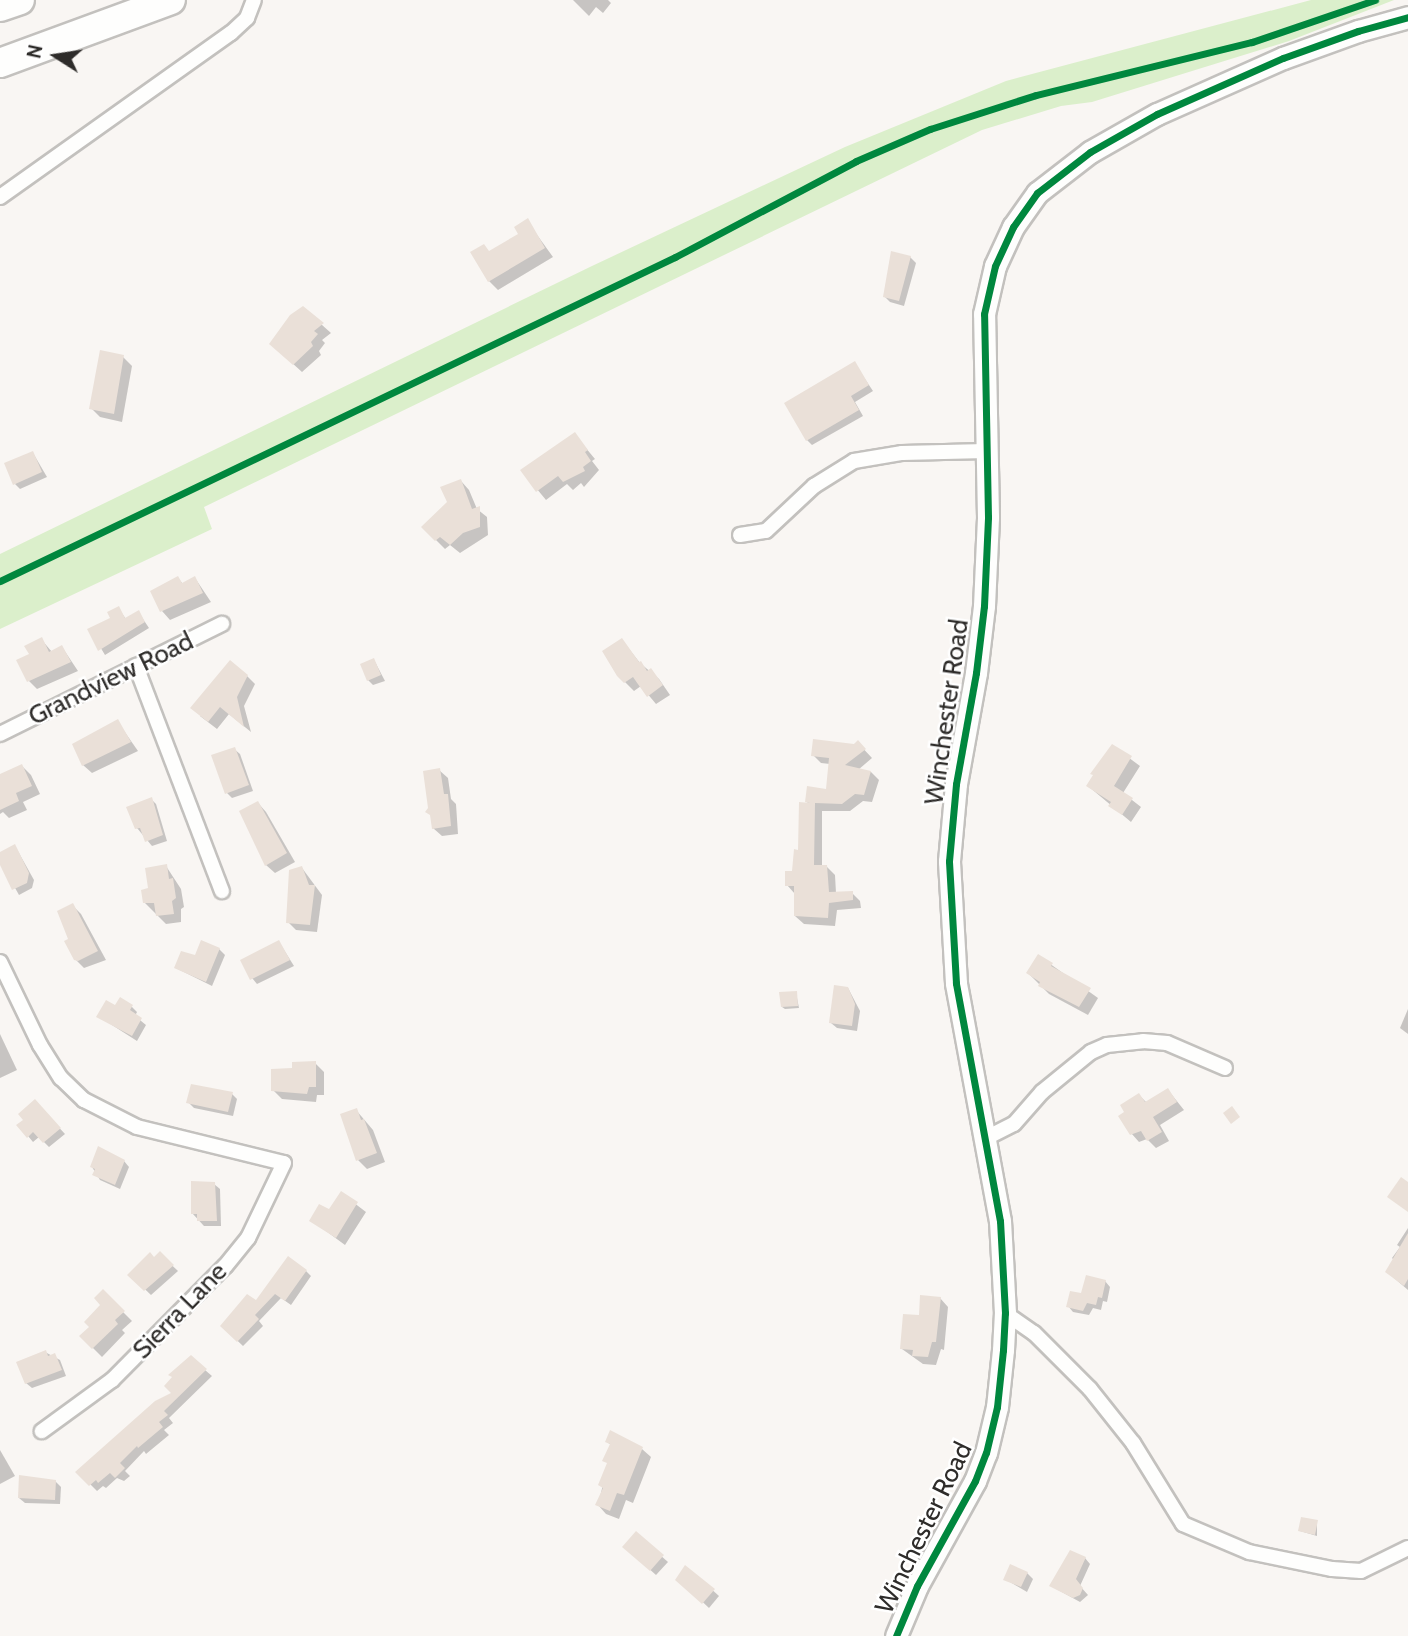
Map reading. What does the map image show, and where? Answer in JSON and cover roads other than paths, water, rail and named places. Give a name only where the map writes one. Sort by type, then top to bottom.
[{"type":"highway","points":[[0,8],[20,0]]},
{"type":"highway","points":[[0,63],[170,0]]},
{"type":"street","points":[[0,197],[231,33],[247,18],[254,0]]},
{"type":"street","name":"Winchester Road","points":[[896,1636],[917,1586],[975,1481],[986,1453],[1000,1382],[1005,1313],[1002,1245],[986,1138],[956,983],[949,861],[956,784],[976,673],[984,606],[987,547],[984,314],[989,290],[1003,246],[1037,193],[1090,152],[1157,114],[1283,58],[1358,31],[1408,17]]},
{"type":"street","points":[[740,535],[766,531],[814,486],[854,461],[902,453],[986,451]]},
{"type":"street","name":"Grandview Road","points":[[0,734],[222,624]]},
{"type":"street","points":[[136,666],[222,891]]},
{"type":"street","name":"Sierra Lane","points":[[0,962],[40,1045],[61,1078],[84,1100],[137,1127],[284,1163],[248,1238],[225,1266],[112,1380],[42,1431]]},
{"type":"street","points":[[986,1138],[1014,1124],[1042,1092],[1090,1052],[1107,1045],[1143,1041],[1167,1043],[1225,1068]]},
{"type":"street","points":[[1005,1313],[1034,1334],[1090,1389],[1133,1443],[1183,1524],[1249,1552],[1332,1569],[1362,1570],[1408,1548]]}]
